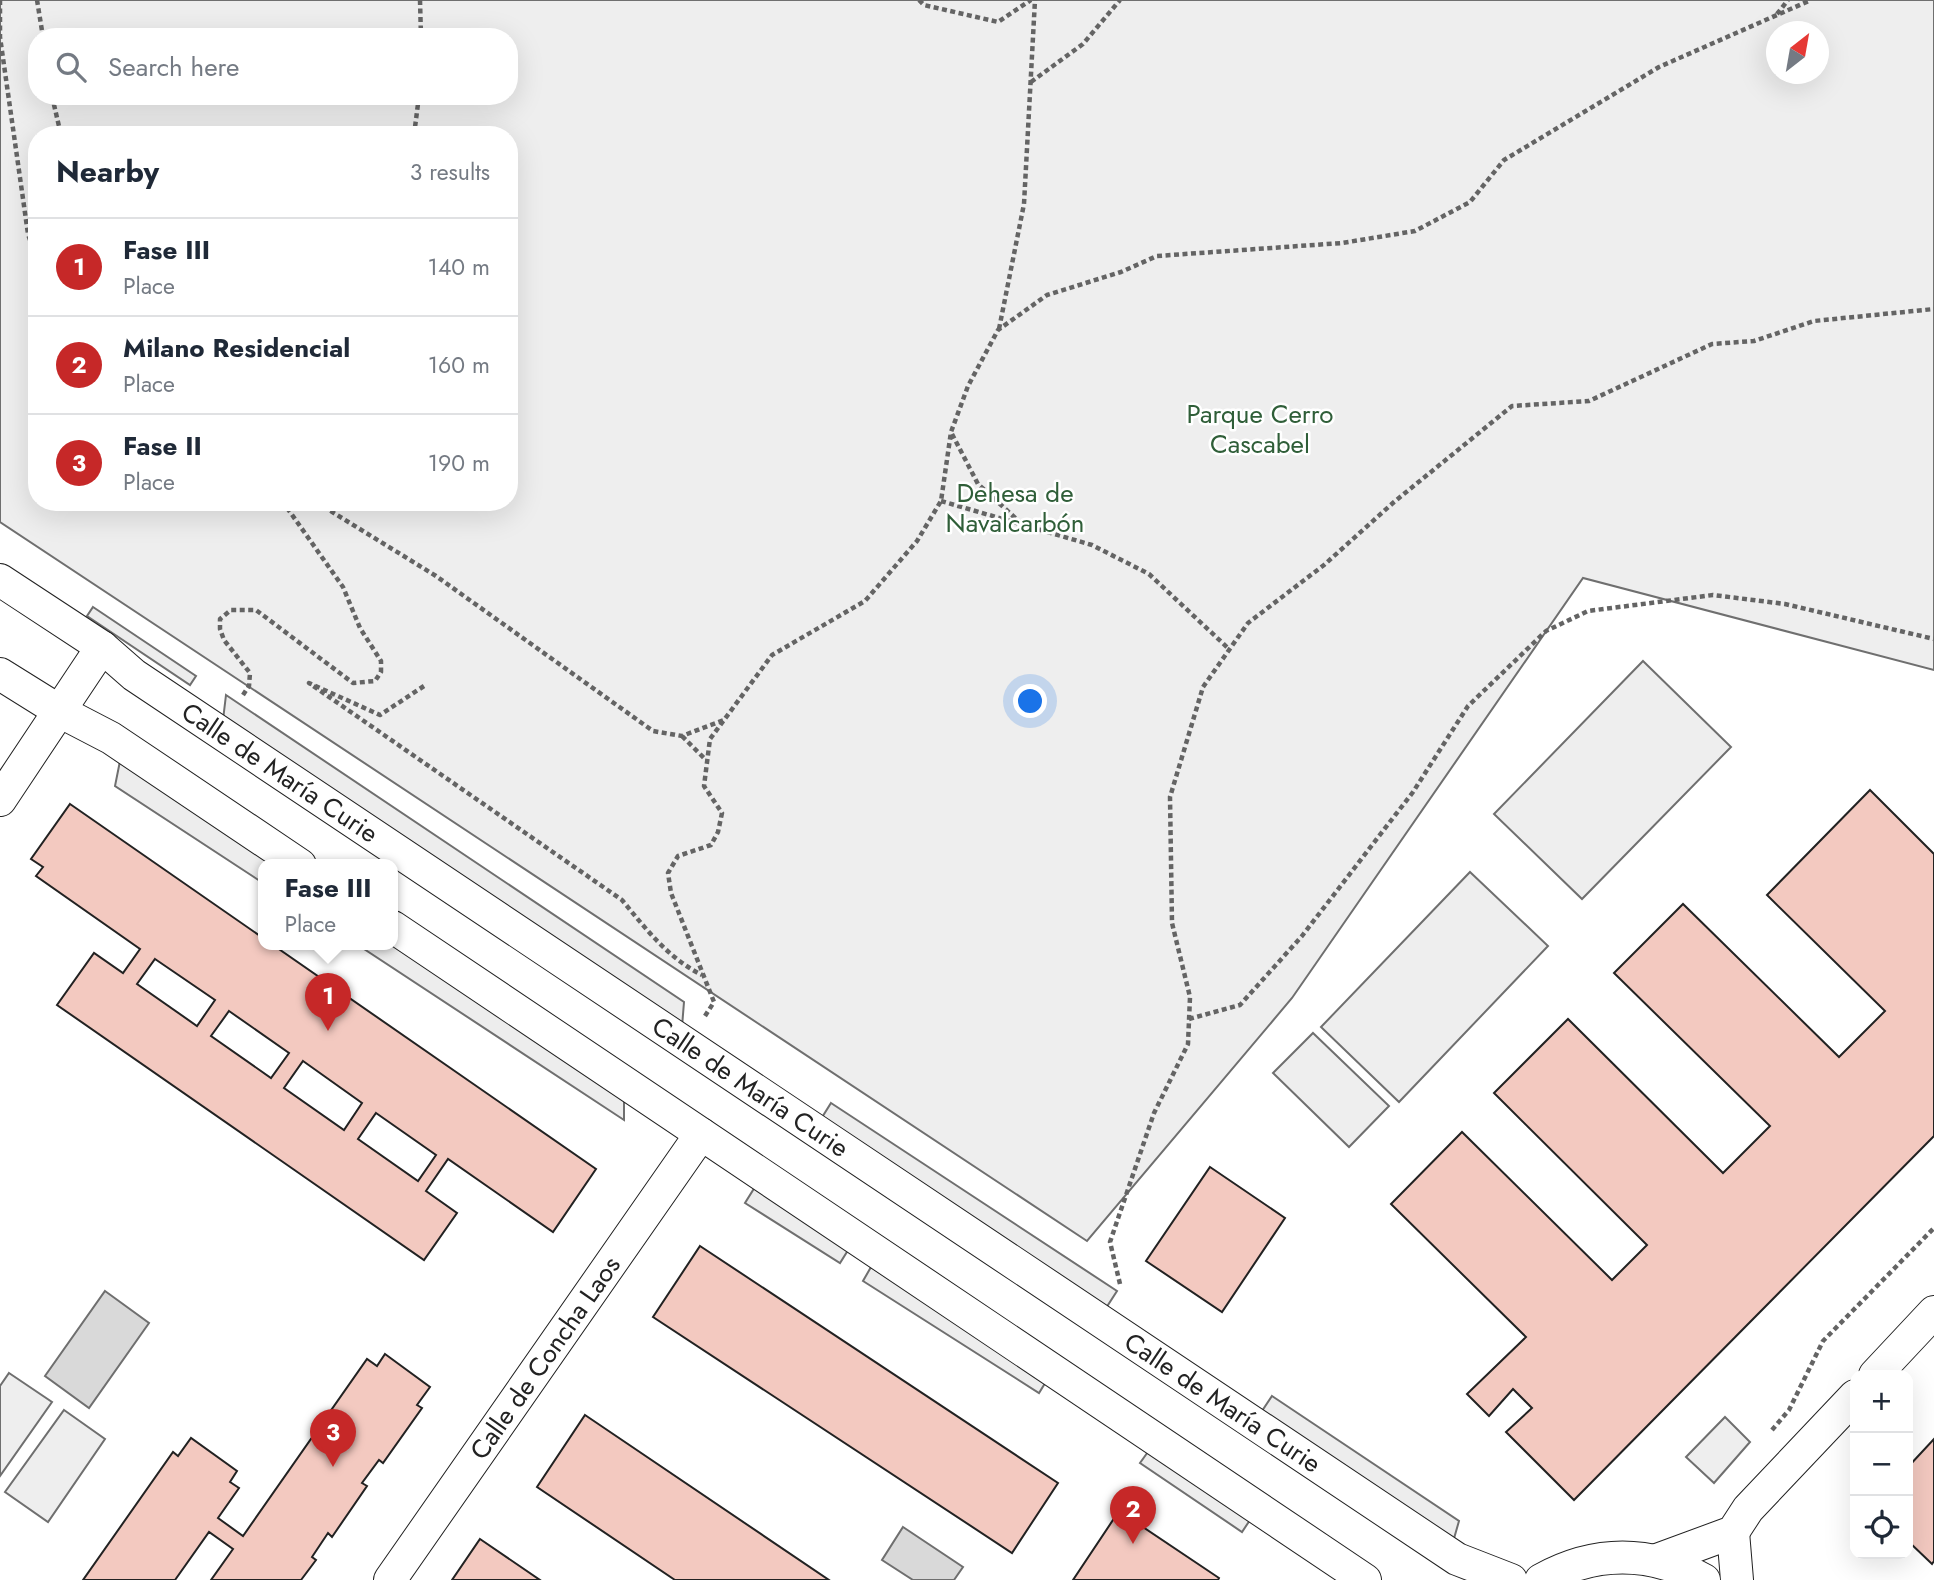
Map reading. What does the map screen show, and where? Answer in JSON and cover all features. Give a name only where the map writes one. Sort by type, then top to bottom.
[{"type":"street","name":"Calle de María Curie","points":[[0,580],[102,647],[134,675],[1457,1559],[1511,1580]]},
{"type":"street","points":[[0,800],[102,647]]},
{"type":"street","points":[[0,674],[61,712],[111,738],[291,859]]},
{"type":"street","points":[[398,930],[1365,1580]]},
{"type":"street","name":"Calle de Concha Laos","points":[[390,1580],[701,1134]]},
{"type":"street","points":[[1880,1370],[1934,1312]]},
{"type":"street","points":[[1657,1560],[1733,1532],[1748,1509],[1850,1401]]},
{"type":"street","points":[[1733,1532],[1737,1580]]},
{"type":"street","points":[[1541,1580],[1563,1568],[1593,1559],[1625,1556],[1657,1560],[1682,1568],[1704,1580]]},
{"type":"path","points":[[0,0],[2,48],[28,234]]},
{"type":"path","points":[[37,0],[42,28]]},
{"type":"path","points":[[420,0],[421,28]]},
{"type":"path","points":[[919,0],[924,5],[998,22],[1033,0]]},
{"type":"path","points":[[714,1002],[671,893],[668,873],[677,856],[711,845],[718,832],[722,813],[704,786],[710,739],[772,655],[865,601],[917,541],[941,501],[951,432],[968,386],[998,330],[1024,204],[1033,0]]},
{"type":"path","points":[[1031,82],[1083,44],[1120,0]]},
{"type":"path","points":[[1777,15],[1788,0]]},
{"type":"path","points":[[998,330],[1047,295],[1121,272],[1157,256],[1342,243],[1415,231],[1470,202],[1504,160],[1659,67],[1811,0]]},
{"type":"path","points":[[54,105],[59,126]]},
{"type":"path","points":[[416,126],[418,105]]},
{"type":"path","points":[[1120,1284],[1110,1242],[1154,1113],[1188,1044],[1190,997],[1172,923],[1170,797],[1203,687],[1248,624],[1324,565],[1394,502],[1512,406],[1589,401],[1712,344],[1754,341],[1814,321],[1934,309]]},
{"type":"path","points":[[951,432],[978,484],[1024,525]]},
{"type":"path","points":[[941,501],[1091,545],[1150,574],[1229,650]]},
{"type":"path","points":[[243,695],[250,673],[220,629],[220,619],[231,610],[257,610],[352,683],[374,681],[381,673],[381,661],[360,628],[343,587],[290,511]]},
{"type":"path","points":[[331,511],[436,576],[653,731],[682,736],[724,720]]},
{"type":"path","points":[[1189,1019],[1240,1005],[1302,936],[1413,792],[1468,706],[1546,631],[1588,611],[1713,595],[1785,604],[1934,639]]},
{"type":"path","points":[[424,686],[380,715],[309,682],[622,900],[659,943],[684,966],[702,975]]},
{"type":"path","points":[[682,736],[706,760]]},
{"type":"path","points":[[1763,1440],[1789,1410],[1823,1341],[1934,1228]]},
{"type":"green space","name":"Dehesa de Navalcarbón","points":[[0,0],[1934,0],[1934,670],[1583,578],[1292,998],[1087,1241],[0,522]]},
{"type":"green space","points":[[1643,661],[1731,747],[1582,899],[1494,814]]},
{"type":"green space","points":[[1470,872],[1548,946],[1399,1102],[1321,1027]]},
{"type":"green space","points":[[1313,1033],[1389,1106],[1349,1147],[1273,1073]]},
{"type":"green space","points":[[9,1373],[52,1402],[0,1476],[0,1386]]},
{"type":"green space","points":[[64,1410],[105,1439],[48,1522],[5,1492]]},
{"type":"green space","points":[[1725,1417],[1750,1442],[1714,1483],[1686,1457]]},
{"type":"shaded area","points":[[93,607],[196,676],[190,685],[87,616]]},
{"type":"shaded area","points":[[226,695],[684,1002],[682,1027],[223,720]]},
{"type":"shaded area","points":[[120,761],[265,859],[258,859],[258,880],[115,786]]},
{"type":"shaded area","points":[[398,948],[624,1100],[624,1120],[366,950]]},
{"type":"shaded area","points":[[831,1103],[1117,1291],[1106,1308],[821,1119]]},
{"type":"shaded area","points":[[755,1187],[850,1247],[840,1263],[745,1203]]},
{"type":"shaded area","points":[[871,1267],[1047,1380],[1039,1393],[863,1281]]},
{"type":"shaded area","points":[[105,1291],[149,1323],[89,1408],[45,1376]]},
{"type":"shaded area","points":[[1272,1396],[1459,1521],[1453,1542],[1260,1414]]},
{"type":"shaded area","points":[[1150,1449],[1252,1517],[1242,1532],[1140,1463]]},
{"type":"shaded area","points":[[903,1527],[963,1567],[954,1580],[913,1580],[882,1560]]},
{"type":"building","points":[[1870,790],[1934,854],[1934,1136],[1574,1500],[1506,1432],[1532,1408],[1513,1389],[1489,1416],[1467,1394],[1526,1337],[1391,1204],[1462,1132],[1612,1280],[1647,1245],[1494,1093],[1568,1019],[1723,1173],[1770,1126],[1614,973],[1683,904],[1839,1057],[1885,1011],[1767,895]]},
{"type":"building","points":[[70,804],[258,935],[258,950],[280,950],[596,1169],[553,1232],[448,1159],[426,1191],[457,1213],[424,1260],[57,1005],[94,953],[123,973],[140,949],[36,876],[43,867],[31,859]],"holes":[[[155,959],[215,1000],[197,1026],[137,984]],[[229,1011],[289,1053],[271,1078],[211,1036]],[[303,1061],[362,1103],[344,1130],[284,1088]],[[376,1113],[436,1155],[418,1181],[358,1139]]]},
{"type":"building","points":[[1210,1167],[1285,1218],[1222,1312],[1146,1261]]},
{"type":"building","points":[[700,1246],[1058,1483],[1012,1553],[653,1317]]},
{"type":"building","points":[[385,1354],[430,1387],[417,1405],[422,1408],[383,1463],[379,1460],[362,1483],[367,1486],[332,1537],[328,1533],[312,1557],[316,1560],[301,1580],[211,1580],[233,1549],[209,1532],[175,1580],[83,1580],[173,1452],[178,1456],[191,1438],[237,1471],[230,1482],[239,1488],[218,1518],[243,1536],[367,1359],[377,1366]]},
{"type":"building","points":[[585,1415],[829,1580],[675,1580],[537,1487]]},
{"type":"building","points":[[1934,1439],[1932,1564],[1913,1546],[1913,1462]]},
{"type":"building","points":[[1119,1511],[1219,1578],[1218,1580],[1073,1580]]},
{"type":"building","points":[[480,1539],[540,1580],[452,1580]]},
{"type":"place","name":"Fase III","points":[[328,1031]]},
{"type":"place","name":"Fase II","points":[[333,1467]]},
{"type":"place","name":"Milano Residencial","points":[[1133,1544]]},
{"type":"park label","name":"Parque Cerro Cascabel","points":[[1260,429]]}]
